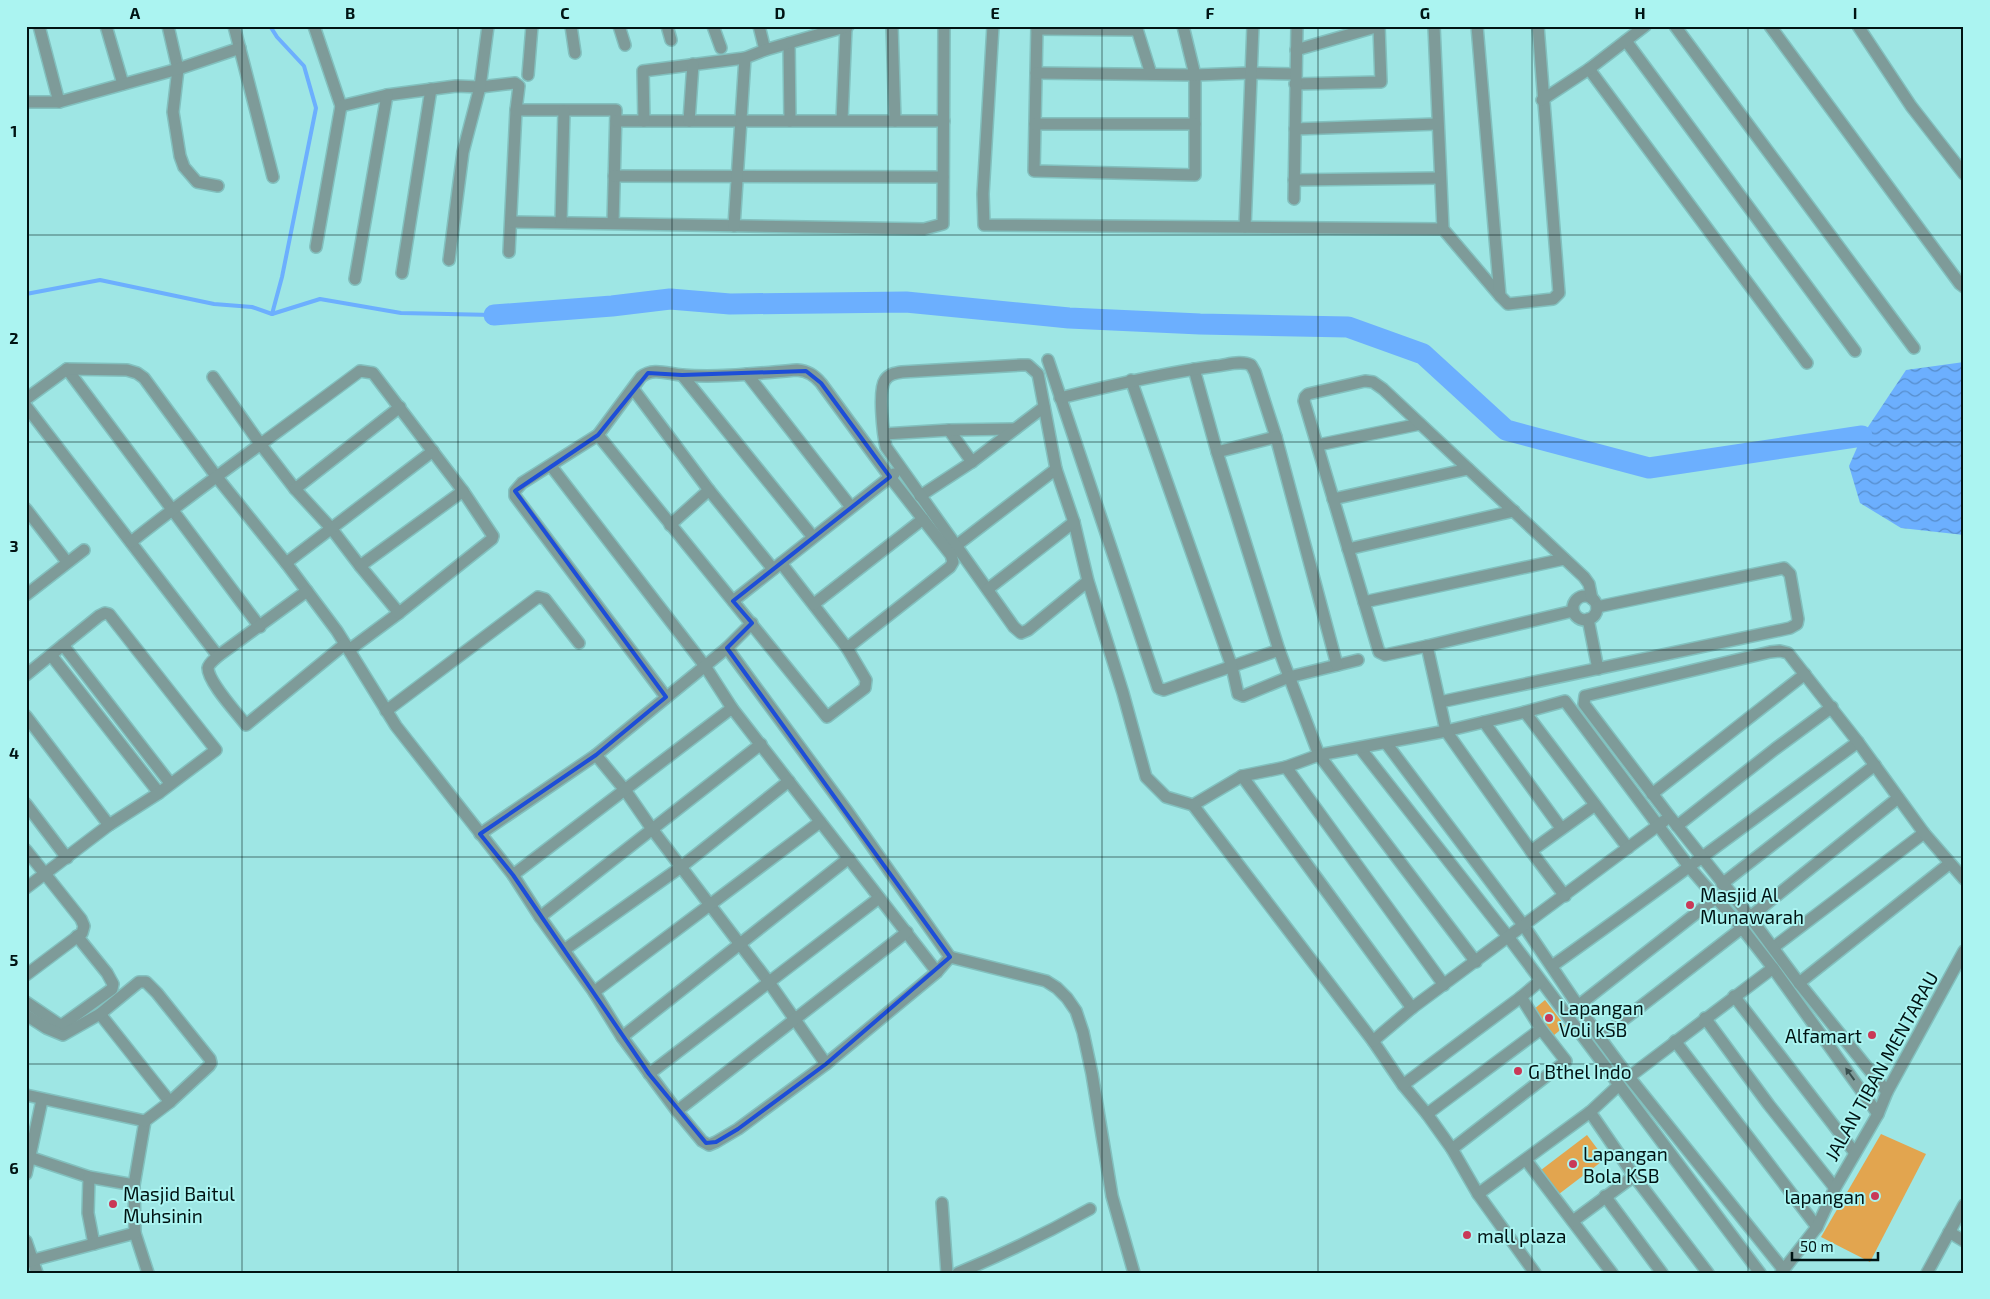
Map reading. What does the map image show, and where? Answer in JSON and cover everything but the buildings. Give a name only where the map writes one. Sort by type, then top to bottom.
[{"type":"street","points":[[39,26],[59,102]]},
{"type":"street","points":[[106,26],[123,84]]},
{"type":"street","points":[[168,26],[178,69],[173,112],[180,156],[184,167],[197,182],[218,186]]},
{"type":"street","points":[[234,26],[273,177]]},
{"type":"street","points":[[314,26],[341,106],[316,247]]},
{"type":"street","points":[[449,260],[463,152],[480,87],[488,26]]},
{"type":"street","points":[[528,75],[532,26]]},
{"type":"street","points":[[570,26],[575,53]]},
{"type":"street","points":[[619,26],[625,45]]},
{"type":"street","points":[[667,26],[671,40]]},
{"type":"street","points":[[714,26],[721,48]]},
{"type":"street","points":[[759,26],[765,50]]},
{"type":"street","points":[[644,121],[643,71],[744,58],[847,26],[842,120]]},
{"type":"street","points":[[892,26],[895,121]]},
{"type":"street","points":[[512,222],[924,229],[943,224],[944,26]]},
{"type":"street","points":[[993,26],[983,194],[984,224],[1443,229]]},
{"type":"street","points":[[1151,74],[1136,28],[1037,28],[1034,171],[1195,175],[1195,76],[1183,26]]},
{"type":"street","points":[[1245,227],[1253,26]]},
{"type":"street","points":[[1294,199],[1297,26]]},
{"type":"street","points":[[1036,73],[1195,76],[1250,73],[1295,79],[1381,82],[1379,26],[1296,50]]},
{"type":"street","points":[[1434,26],[1443,229],[1508,304],[1552,299],[1558,293],[1542,100],[1538,26]]},
{"type":"street","points":[[1477,26],[1500,296]]},
{"type":"street","points":[[1542,100],[1589,69],[1645,26]]},
{"type":"street","points":[[1675,26],[1914,348]]},
{"type":"street","points":[[1770,26],[1964,287]]},
{"type":"street","points":[[1858,26],[1912,106],[1964,174]]},
{"type":"street","points":[[1626,41],[1855,352]]},
{"type":"street","points":[[789,43],[790,121]]},
{"type":"street","points":[[26,102],[59,102],[178,69],[240,48]]},
{"type":"street","points":[[734,226],[744,58]]},
{"type":"street","points":[[689,121],[693,64]]},
{"type":"street","points":[[1589,69],[1807,363]]},
{"type":"street","points":[[341,106],[387,95],[456,86],[480,87],[515,83],[519,86],[516,110],[512,222],[509,252]]},
{"type":"street","points":[[402,273],[430,89]]},
{"type":"street","points":[[355,279],[387,95]]},
{"type":"street","points":[[516,110],[616,110],[613,223]]},
{"type":"street","points":[[561,222],[564,111]]},
{"type":"street","points":[[616,121],[944,121]]},
{"type":"street","points":[[1035,124],[1195,124]]},
{"type":"street","points":[[1295,129],[1437,124]]},
{"type":"street","points":[[614,176],[943,177]]},
{"type":"street","points":[[1294,180],[1440,178]]},
{"type":"street","points":[[1048,360],[1158,688],[1164,690],[1279,650]]},
{"type":"street","points":[[1060,398],[1131,380],[1194,369],[1243,363],[1251,365],[1256,372],[1276,437],[1337,665]]},
{"type":"street","points":[[1088,581],[1028,630],[1021,633],[1014,627],[886,447],[881,387],[887,377],[902,372],[1028,365],[1038,374],[1056,469],[1074,522],[1088,581],[1123,693],[1146,777],[1166,797],[1193,805],[1373,1042],[1402,1085],[1428,1114],[1452,1149],[1478,1194],[1535,1273]]},
{"type":"street","points":[[26,399],[67,369],[128,370],[137,373],[153,390],[216,476],[307,591],[347,647],[411,748],[512,875],[594,992],[648,1074],[702,1141],[709,1144],[716,1142],[738,1129],[826,1064],[937,972],[950,957]]},
{"type":"street","points":[[67,369],[260,627]]},
{"type":"street","points":[[1194,369],[1217,452],[1279,650],[1319,755],[1476,962]]},
{"type":"street","points":[[666,697],[515,496],[516,487],[598,435],[634,390],[641,377],[648,373],[658,372],[682,375],[747,374],[806,370],[821,383],[890,477],[951,555],[952,564],[847,648]]},
{"type":"street","points":[[131,542],[216,476],[261,446],[360,371],[373,373],[463,492],[492,534],[492,538],[400,613],[347,647],[246,725],[210,676],[210,664],[218,656],[307,591]]},
{"type":"street","points":[[747,374],[852,507]]},
{"type":"street","points":[[682,375],[813,537]]},
{"type":"street","points":[[213,377],[261,446],[295,489],[331,528],[400,613]]},
{"type":"street","points":[[1131,380],[1232,667],[1236,692],[1241,696],[1289,677],[1358,660]]},
{"type":"street","points":[[1574,611],[1427,646],[1389,654],[1381,653],[1333,499],[1304,401],[1305,397],[1308,394],[1365,381],[1373,382],[1383,389],[1587,580],[1594,603],[1594,615],[1588,619],[1580,619],[1574,611],[1573,605],[1578,598],[1586,596],[1594,603]]},
{"type":"street","points":[[598,435],[826,717],[861,692],[866,684],[864,677],[847,648],[814,604],[709,490],[634,390]]},
{"type":"street","points":[[26,406],[218,656]]},
{"type":"street","points":[[295,489],[400,407]]},
{"type":"street","points":[[920,496],[972,462],[1044,407]]},
{"type":"street","points":[[1318,446],[1420,424]]},
{"type":"street","points":[[884,434],[949,430],[1015,429]]},
{"type":"street","points":[[949,430],[972,462]]},
{"type":"street","points":[[1217,452],[1276,437]]},
{"type":"street","points":[[286,563],[432,451]]},
{"type":"street","points":[[551,466],[705,666],[732,708],[937,972]]},
{"type":"street","points":[[733,601],[900,469]]},
{"type":"street","points":[[957,545],[1056,469]]},
{"type":"street","points":[[1333,499],[1468,469]]},
{"type":"street","points":[[670,525],[709,490]]},
{"type":"street","points":[[360,566],[463,492]]},
{"type":"street","points":[[1348,549],[1514,511]]},
{"type":"street","points":[[28,516],[68,562]]},
{"type":"street","points":[[814,604],[923,519]]},
{"type":"street","points":[[988,588],[1074,522]]},
{"type":"street","points":[[26,595],[84,550]]},
{"type":"street","points":[[1364,602],[1564,559]]},
{"type":"street","points":[[1440,702],[1790,628],[1797,624],[1798,619],[1790,574],[1784,568],[1594,603]]},
{"type":"street","points":[[386,711],[538,597],[545,599],[579,643]]},
{"type":"street","points":[[26,675],[105,613],[113,616],[216,750],[26,888]]},
{"type":"street","points":[[1588,619],[1598,669]]},
{"type":"street","points":[[480,834],[596,755],[727,648],[752,624]]},
{"type":"street","points":[[63,645],[170,783]]},
{"type":"street","points":[[1427,646],[1446,731],[1530,851],[1565,896]]},
{"type":"street","points":[[727,648],[846,810],[950,957],[1046,982],[1057,988],[1076,1011],[1083,1032],[1092,1074],[1112,1196],[1134,1273]]},
{"type":"street","points":[[1887,1092],[1799,983],[1750,916],[1722,884],[1652,794],[1584,704],[1585,696],[1780,651],[1790,655],[1858,742],[1924,833],[1964,879]]},
{"type":"street","points":[[51,655],[159,793]]},
{"type":"street","points":[[1652,794],[1805,674]]},
{"type":"street","points":[[1193,805],[1242,776],[1286,767],[1319,755],[1446,731],[1564,701],[1690,868],[1717,897],[1773,968],[1878,1114]]},
{"type":"street","points":[[512,875],[732,708]]},
{"type":"street","points":[[1373,1042],[1412,1008],[1628,848],[1659,826],[1673,821],[1832,708]]},
{"type":"street","points":[[1525,712],[1628,848]]},
{"type":"street","points":[[26,716],[110,826]]},
{"type":"street","points":[[1484,722],[1561,828]]},
{"type":"street","points":[[1552,966],[1690,868],[1702,857],[1858,742]]},
{"type":"street","points":[[1386,743],[1524,926],[1600,1038],[1629,1077],[1782,1271]]},
{"type":"street","points":[[540,917],[761,744]]},
{"type":"street","points":[[1360,748],[1509,938],[1760,1273]]},
{"type":"street","points":[[596,755],[625,790],[738,944],[768,981],[826,1064]]},
{"type":"street","points":[[1722,884],[1875,765]]},
{"type":"street","points":[[1286,767],[1444,985]]},
{"type":"street","points":[[1242,776],[1412,1008]]},
{"type":"street","points":[[564,950],[681,866],[789,781]]},
{"type":"street","points":[[1750,916],[1898,798]]},
{"type":"street","points":[[26,804],[67,858]]},
{"type":"street","points":[[1530,851],[1595,805]]},
{"type":"street","points":[[594,992],[711,906],[820,822]]},
{"type":"street","points":[[1774,947],[1924,833]]},
{"type":"street","points":[[26,850],[81,919],[84,930],[26,975]]},
{"type":"street","points":[[622,1037],[849,858]]},
{"type":"street","points":[[1799,983],[1949,864]]},
{"type":"street","points":[[1578,1004],[1717,897]]},
{"type":"street","points":[[648,1074],[879,898]]},
{"type":"street","points":[[1600,1038],[1742,928]]},
{"type":"street","points":[[677,1111],[907,932]]},
{"type":"street","points":[[26,1002],[62,1025],[112,989],[113,984],[108,973],[77,936]]},
{"type":"street","name":"JALAN TIBAN MENTARAU","points":[[1782,1271],[1816,1227],[1835,1188],[1878,1114],[1887,1092],[1964,952]]},
{"type":"street","points":[[1629,1077],[1773,968]]},
{"type":"street","points":[[1402,1085],[1540,981]]},
{"type":"street","points":[[26,1015],[46,1028],[63,1035],[100,1014],[139,982],[146,982],[210,1059],[211,1063],[209,1066],[170,1102],[145,1121],[134,1184],[135,1233],[148,1273]]},
{"type":"street","points":[[1734,996],[1855,1152]]},
{"type":"street","points":[[1452,1149],[1566,1061],[1541,1029],[1521,997]]},
{"type":"street","points":[[100,1014],[170,1102]]},
{"type":"street","points":[[1705,1018],[1769,1105],[1835,1188]]},
{"type":"street","points":[[1428,1114],[1541,1029]]},
{"type":"street","points":[[1675,1041],[1816,1227]]},
{"type":"street","points":[[1478,1194],[1590,1112],[1619,1085]]},
{"type":"street","points":[[26,1095],[145,1121]]},
{"type":"street","points":[[26,1174],[42,1100]]},
{"type":"street","points":[[1590,1112],[1634,1176],[1708,1273]]},
{"type":"street","points":[[29,1157],[89,1177],[134,1184]]},
{"type":"street","points":[[1526,1160],[1612,1273]]},
{"type":"street","points":[[1573,1222],[1634,1176]]},
{"type":"street","points":[[89,1177],[88,1213],[94,1244]]},
{"type":"street","points":[[1605,1196],[1662,1273]]},
{"type":"street","points":[[942,1202],[947,1273]]},
{"type":"street","points":[[1927,1273],[1964,1206]]},
{"type":"street","points":[[958,1273],[1006,1254],[1090,1209]]},
{"type":"street","points":[[1949,1232],[1964,1241]]},
{"type":"street","points":[[29,1261],[135,1233]]},
{"type":"street","points":[[26,1241],[29,1261],[37,1273]]},
{"type":"highlighted area","points":[[806,371],[821,383],[890,477],[733,601],[752,623],[727,648],[950,957],[826,1064],[738,1129],[716,1142],[706,1143],[649,1074],[513,875],[480,834],[596,755],[666,697],[515,491],[598,435],[648,373],[682,375]]},
{"type":"shaded area","name":"Lapangan Voli kSB","points":[[1545,1000],[1565,1026],[1553,1036],[1533,1010]]},
{"type":"shaded area","name":"lapangan","points":[[1881,1134],[1926,1154],[1870,1262],[1821,1237]]},
{"type":"shaded area","name":"Lapangan Bola KSB","points":[[1587,1135],[1605,1159],[1559,1194],[1541,1170]]},
{"type":"water","points":[[1964,362],[1964,535],[1901,528],[1860,503],[1849,466],[1862,436],[1906,370]]},
{"type":"waterway","points":[[270,26],[277,37],[304,66],[316,108],[282,277],[272,314]]},
{"type":"waterway","points":[[26,294],[100,280],[214,304],[252,307],[272,314],[320,299],[401,313],[494,315]]},
{"type":"waterway","points":[[494,315],[612,306],[670,299],[730,304],[906,302],[1069,318],[1200,324],[1348,327],[1423,354],[1506,430],[1649,468],[1862,436]]},
{"type":"place","name":"Masjid Al Munawarah","points":[[1690,905]]},
{"type":"place","name":"Lapangan Voli kSB","points":[[1549,1018]]},
{"type":"place","name":"Alfamart","points":[[1872,1035]]},
{"type":"place","name":"G Bthel Indo","points":[[1518,1071]]},
{"type":"place","name":"Lapangan Bola KSB","points":[[1573,1164]]},
{"type":"place","name":"lapangan","points":[[1875,1196]]},
{"type":"place","name":"Masjid Baitul Muhsinin","points":[[113,1204]]},
{"type":"place","name":"mall plaza","points":[[1467,1235]]}]
